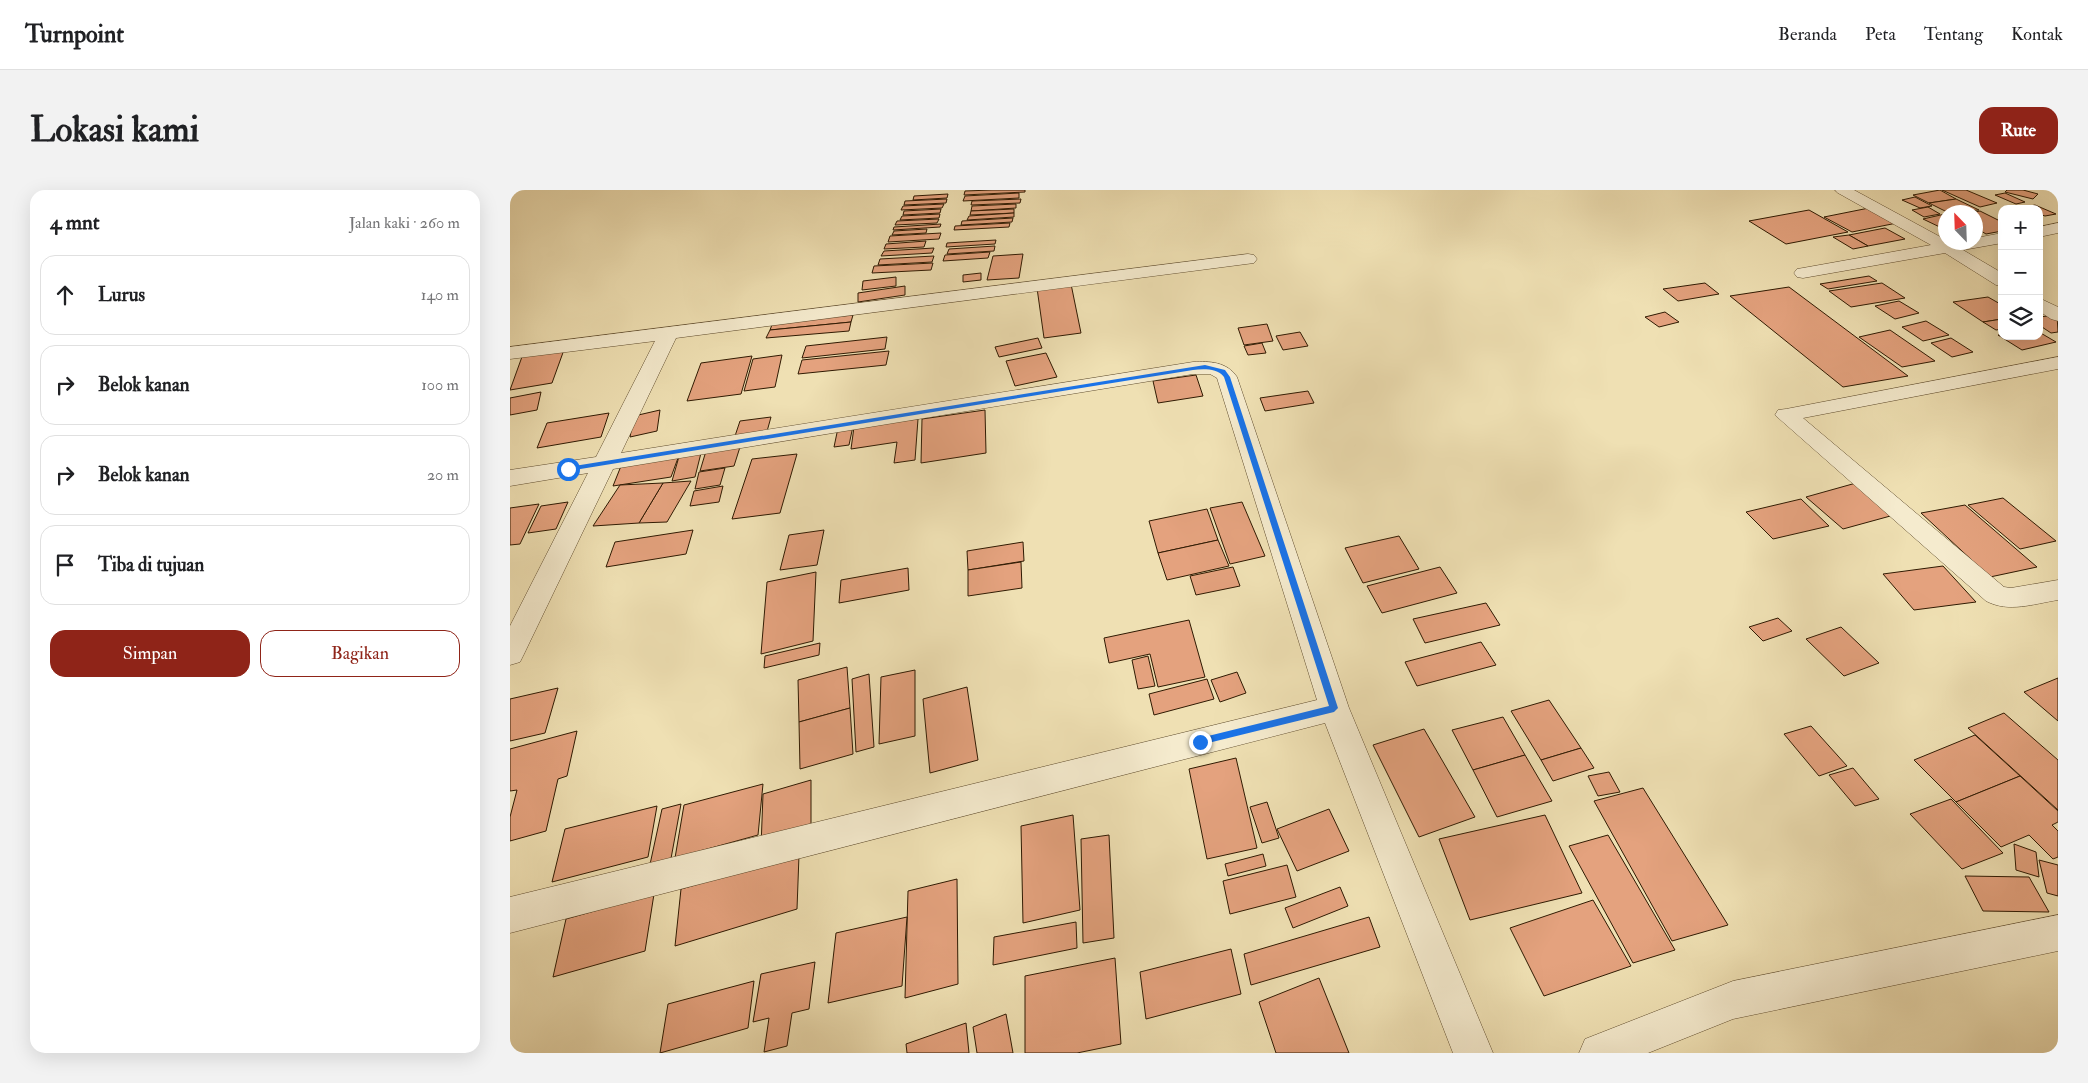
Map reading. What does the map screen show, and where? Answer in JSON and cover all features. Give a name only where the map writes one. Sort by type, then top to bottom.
[{"type":"street","points":[[1843,190],[1938,242]]},
{"type":"street","points":[[2043,231],[2058,228]]},
{"type":"street","points":[[1983,242],[1998,239]]},
{"type":"street","points":[[1803,272],[1938,250]]},
{"type":"street","points":[[1951,250],[1998,279]]},
{"type":"street","points":[[510,353],[1248,259]]},
{"type":"street","points":[[2043,306],[2058,315]]},
{"type":"street","points":[[510,654],[670,333]]},
{"type":"street","points":[[2058,363],[1786,415],[1995,594],[2003,598],[2011,598],[2058,590]]},
{"type":"street","points":[[510,478],[1193,368],[1215,368],[1223,372],[1227,377],[1334,708],[1473,1053]]},
{"type":"street","points":[[510,914],[1334,708]]},
{"type":"street","points":[[1599,1053],[1733,1000],[2058,933]]},
{"type":"building","points":[[1025,190],[1025,192],[964,195],[965,191]]},
{"type":"building","points":[[1940,190],[1956,199],[1929,203],[1913,195]]},
{"type":"building","points":[[1942,190],[1966,190],[1997,203],[1983,206],[1976,205]]},
{"type":"building","points":[[2007,190],[2023,190],[2038,194],[2033,199],[2005,192]]},
{"type":"building","points":[[1019,193],[1019,198],[963,201],[965,196]]},
{"type":"building","points":[[2005,193],[2025,202],[2016,204],[1995,195]]},
{"type":"building","points":[[948,194],[947,198],[913,200],[914,196]]},
{"type":"building","points":[[1915,197],[1932,206],[1920,208],[1902,200]]},
{"type":"building","points":[[947,199],[946,203],[904,205],[905,201]]},
{"type":"building","points":[[1021,199],[1020,203],[971,205],[972,201]]},
{"type":"building","points":[[1956,199],[1969,205],[1938,205],[1938,208],[1929,203]]},
{"type":"building","points":[[944,204],[942,208],[901,210],[903,206]]},
{"type":"building","points":[[1016,204],[1016,208],[971,211],[972,206]]},
{"type":"building","points":[[1928,207],[1938,214],[1924,217],[1912,210]]},
{"type":"building","points":[[1869,208],[1897,223],[1852,232],[1824,217]]},
{"type":"building","points":[[2043,208],[2056,214],[2043,215]]},
{"type":"building","points":[[941,209],[940,213],[903,215],[904,211]]},
{"type":"building","points":[[1014,209],[1014,213],[970,215],[971,211]]},
{"type":"building","points":[[1809,210],[1848,232],[1786,244],[1749,221]]},
{"type":"building","points":[[1983,212],[1998,220],[1998,232],[1986,234],[1983,232]]},
{"type":"building","points":[[1014,213],[1014,217],[967,220],[969,216]]},
{"type":"building","points":[[940,214],[939,218],[900,220],[902,216]]},
{"type":"building","points":[[1938,216],[1938,226],[1923,219]]},
{"type":"building","points":[[1013,218],[1012,222],[961,225],[962,221]]},
{"type":"building","points":[[939,219],[937,223],[895,225],[897,221]]},
{"type":"building","points":[[1010,223],[1009,227],[954,230],[955,226]]},
{"type":"building","points":[[941,224],[940,227],[893,230],[894,227]]},
{"type":"building","points":[[1885,228],[1905,239],[1868,246],[1849,235]]},
{"type":"building","points":[[927,229],[926,233],[892,235],[894,231]]},
{"type":"building","points":[[941,233],[939,239],[888,242],[890,236]]},
{"type":"building","points":[[1849,235],[1868,246],[1853,249],[1833,237]]},
{"type":"building","points":[[996,240],[995,244],[946,247],[947,243]]},
{"type":"building","points":[[926,241],[924,247],[884,249],[886,244]]},
{"type":"building","points":[[995,246],[994,251],[947,254],[949,249]]},
{"type":"building","points":[[934,248],[932,253],[881,256],[884,251]]},
{"type":"building","points":[[990,252],[988,258],[943,261],[945,255]]},
{"type":"building","points":[[1023,254],[1019,278],[987,280],[993,256]]},
{"type":"building","points":[[934,256],[932,262],[878,265],[880,259]]},
{"type":"building","points":[[933,263],[931,270],[872,273],[874,266]]},
{"type":"building","points":[[981,273],[981,280],[963,282],[963,275]]},
{"type":"building","points":[[1869,276],[1877,281],[1828,289],[1820,284]]},
{"type":"building","points":[[896,277],[896,286],[862,290],[863,281]]},
{"type":"building","points":[[1705,283],[1719,294],[1678,301],[1663,289]]},
{"type":"building","points":[[1882,283],[1905,298],[1851,307],[1829,291]]},
{"type":"building","points":[[1071,284],[1081,333],[1044,338],[1037,288]]},
{"type":"building","points":[[905,286],[905,295],[858,302],[858,293]]},
{"type":"building","points":[[1789,287],[1908,376],[1843,387],[1730,296]]},
{"type":"building","points":[[1988,297],[1998,303],[1998,320],[1983,322],[1953,302]]},
{"type":"building","points":[[1899,301],[1919,313],[1895,319],[1875,306]]},
{"type":"building","points":[[1665,312],[1679,322],[1659,327],[1645,317]]},
{"type":"building","points":[[853,315],[851,322],[770,330],[773,322]]},
{"type":"building","points":[[2057,315],[2058,332],[2051,333],[2043,328],[2043,317]]},
{"type":"building","points":[[1998,320],[1998,330],[1996,330],[1983,322]]},
{"type":"building","points":[[1926,321],[1949,335],[1923,341],[1902,327]]},
{"type":"building","points":[[851,322],[849,331],[766,338],[770,330]]},
{"type":"building","points":[[1267,324],[1273,341],[1244,345],[1238,328]]},
{"type":"building","points":[[1890,330],[1935,361],[1902,367],[1859,337]]},
{"type":"building","points":[[1300,332],[1308,346],[1283,350],[1276,336]]},
{"type":"building","points":[[2043,334],[2056,342],[2022,350],[2006,340],[2043,340]]},
{"type":"building","points":[[887,337],[885,349],[802,358],[806,346]]},
{"type":"building","points":[[1038,338],[1042,348],[999,357],[995,347]]},
{"type":"building","points":[[1951,338],[1973,352],[1952,357],[1931,343]]},
{"type":"building","points":[[1262,343],[1266,353],[1248,355],[1244,346]]},
{"type":"building","points":[[565,347],[552,383],[510,390],[523,354]]},
{"type":"building","points":[[889,351],[886,365],[798,374],[802,360]]},
{"type":"building","points":[[1046,353],[1057,377],[1015,386],[1006,361]]},
{"type":"building","points":[[782,355],[775,387],[744,391],[753,359]]},
{"type":"building","points":[[752,356],[741,394],[687,401],[701,363]]},
{"type":"building","points":[[1196,375],[1203,396],[1158,403],[1153,381]]},
{"type":"building","points":[[1308,391],[1314,403],[1265,411],[1260,398]]},
{"type":"building","points":[[541,392],[537,410],[510,415],[510,398]]},
{"type":"building","points":[[660,410],[657,431],[630,437],[634,416]]},
{"type":"building","points":[[985,410],[986,453],[921,463],[922,419]]},
{"type":"building","points":[[609,413],[601,437],[537,448],[547,423]]},
{"type":"building","points":[[771,417],[766,435],[734,439],[740,421]]},
{"type":"building","points":[[918,419],[915,460],[894,463],[897,442],[851,449],[854,427]]},
{"type":"building","points":[[853,426],[849,445],[834,447],[838,428]]},
{"type":"building","points":[[740,447],[734,466],[700,471],[706,451]]},
{"type":"building","points":[[702,449],[695,477],[672,481],[680,453]]},
{"type":"building","points":[[797,454],[780,513],[732,519],[752,459]]},
{"type":"building","points":[[678,458],[671,477],[613,486],[621,466]]},
{"type":"building","points":[[725,468],[720,485],[695,489],[699,472]]},
{"type":"building","points":[[691,481],[667,522],[639,523],[663,483]]},
{"type":"building","points":[[663,483],[639,523],[593,526],[620,485]]},
{"type":"building","points":[[1856,483],[1894,515],[1843,529],[1806,497]]},
{"type":"building","points":[[723,486],[719,502],[690,506],[694,491]]},
{"type":"building","points":[[2003,498],[2056,541],[2020,549],[1968,505]]},
{"type":"building","points":[[1801,499],[1829,526],[1773,539],[1746,512]]},
{"type":"building","points":[[568,502],[556,529],[528,533],[541,506]]},
{"type":"building","points":[[1242,502],[1265,556],[1230,564],[1210,508]]},
{"type":"building","points":[[539,504],[520,544],[510,545],[510,508]]},
{"type":"building","points":[[1965,505],[2037,567],[1990,577],[1921,513]]},
{"type":"building","points":[[1207,509],[1218,540],[1158,553],[1149,521]]},
{"type":"building","points":[[693,530],[686,554],[606,567],[615,542]]},
{"type":"building","points":[[824,530],[817,565],[780,570],[789,535]]},
{"type":"building","points":[[1399,536],[1419,569],[1363,583],[1345,548]]},
{"type":"building","points":[[1218,540],[1229,566],[1167,580],[1158,553]]},
{"type":"building","points":[[1023,542],[1024,561],[968,570],[967,551]]},
{"type":"building","points":[[1021,562],[1022,588],[968,596],[968,570]]},
{"type":"building","points":[[1943,566],[1976,602],[1914,610],[1883,574]]},
{"type":"building","points":[[1233,567],[1240,586],[1196,595],[1190,576]]},
{"type":"building","points":[[1440,567],[1457,593],[1382,613],[1367,586]]},
{"type":"building","points":[[908,568],[909,590],[839,603],[841,580]]},
{"type":"building","points":[[816,572],[813,641],[761,654],[767,582]]},
{"type":"building","points":[[1486,603],[1500,625],[1425,643],[1413,619]]},
{"type":"building","points":[[1778,618],[1792,631],[1763,641],[1749,627]]},
{"type":"building","points":[[1189,620],[1205,677],[1158,687],[1150,654],[1109,663],[1104,638]]},
{"type":"building","points":[[1841,627],[1879,663],[1844,676],[1806,639]]},
{"type":"building","points":[[1481,642],[1496,665],[1417,686],[1405,662]]},
{"type":"building","points":[[820,643],[819,655],[764,668],[765,656]]},
{"type":"building","points":[[1148,656],[1155,686],[1138,689],[1132,660]]},
{"type":"building","points":[[847,667],[850,708],[799,722],[798,680]]},
{"type":"building","points":[[915,670],[915,736],[879,744],[881,677]]},
{"type":"building","points":[[1237,672],[1246,693],[1220,702],[1211,680]]},
{"type":"building","points":[[869,674],[874,747],[856,752],[852,679]]},
{"type":"building","points":[[2058,678],[2058,721],[2024,692]]},
{"type":"building","points":[[1207,679],[1214,699],[1154,715],[1149,694]]},
{"type":"building","points":[[967,687],[978,760],[930,773],[923,699]]},
{"type":"building","points":[[558,688],[545,733],[510,741],[510,699]]},
{"type":"building","points":[[1549,700],[1581,748],[1541,760],[1511,711]]},
{"type":"building","points":[[850,708],[853,754],[800,769],[799,722]]},
{"type":"building","points":[[2004,713],[2058,760],[2058,810],[1968,728]]},
{"type":"building","points":[[1503,717],[1525,755],[1473,770],[1452,730]]},
{"type":"building","points":[[1811,726],[1847,766],[1819,776],[1784,734]]},
{"type":"building","points":[[1424,729],[1475,817],[1419,837],[1373,745]]},
{"type":"building","points":[[577,731],[567,776],[558,779],[546,831],[510,841],[510,817],[517,790],[510,791],[510,749]]},
{"type":"building","points":[[1975,735],[2020,776],[1956,802],[1914,760]]},
{"type":"building","points":[[1581,748],[1594,768],[1553,781],[1541,760]]},
{"type":"building","points":[[1525,755],[1552,801],[1497,817],[1473,770]]},
{"type":"building","points":[[1236,758],[1257,848],[1207,859],[1189,769]]},
{"type":"building","points":[[1853,768],[1879,799],[1855,806],[1829,775]]},
{"type":"building","points":[[1609,772],[1620,792],[1598,796],[1588,776]]},
{"type":"building","points":[[2020,776],[2058,811],[2058,822],[2052,825],[2058,831],[2058,857],[2053,859],[2029,835],[2001,847],[1956,802]]},
{"type":"building","points":[[811,780],[811,832],[761,847],[763,794]]},
{"type":"building","points":[[763,784],[758,835],[675,858],[684,805]]},
{"type":"building","points":[[1643,788],[1728,925],[1672,941],[1594,801]]},
{"type":"building","points":[[1951,799],[2003,853],[1962,869],[1910,814]]},
{"type":"building","points":[[1267,802],[1279,838],[1262,843],[1250,807]]},
{"type":"building","points":[[681,804],[670,864],[649,869],[662,809]]},
{"type":"building","points":[[657,806],[648,857],[552,882],[565,829]]},
{"type":"building","points":[[1329,809],[1349,851],[1297,871],[1277,829]]},
{"type":"building","points":[[1073,815],[1080,910],[1023,923],[1021,826]]},
{"type":"building","points":[[1545,815],[1582,893],[1470,920],[1439,839]]},
{"type":"building","points":[[1109,835],[1114,938],[1083,943],[1081,839]]},
{"type":"building","points":[[1608,835],[1675,950],[1633,963],[1569,846]]},
{"type":"building","points":[[2014,844],[2036,852],[2039,877],[2016,870]]},
{"type":"building","points":[[1263,854],[1266,866],[1228,876],[1225,864]]},
{"type":"building","points":[[799,855],[797,909],[675,946],[681,889]]},
{"type":"building","points":[[2039,860],[2058,865],[2058,896],[2047,893]]},
{"type":"building","points":[[1287,865],[1296,897],[1230,914],[1223,881]]},
{"type":"building","points":[[1965,876],[2029,877],[2049,912],[1983,911]]},
{"type":"building","points":[[957,879],[958,984],[905,998],[908,891]]},
{"type":"building","points":[[1340,887],[1348,906],[1293,928],[1285,908]]},
{"type":"building","points":[[654,894],[645,951],[553,977],[566,919]]},
{"type":"building","points":[[1593,900],[1631,966],[1544,996],[1510,928]]},
{"type":"building","points":[[907,917],[902,986],[828,1003],[836,933]]},
{"type":"building","points":[[1369,917],[1380,947],[1251,985],[1244,954]]},
{"type":"building","points":[[1076,922],[1077,948],[993,965],[994,937]]},
{"type":"building","points":[[1231,949],[1241,994],[1146,1019],[1140,972]]},
{"type":"building","points":[[1115,958],[1121,1044],[1077,1053],[1025,1053],[1025,976]]},
{"type":"building","points":[[815,962],[809,1009],[792,1013],[787,1046],[764,1052],[769,1018],[753,1022],[761,974]]},
{"type":"building","points":[[1319,978],[1349,1053],[1276,1053],[1259,1002]]},
{"type":"building","points":[[754,981],[748,1028],[660,1053],[668,1004]]},
{"type":"building","points":[[1006,1014],[1013,1053],[977,1053],[973,1027]]},
{"type":"building","points":[[966,1023],[969,1053],[907,1053],[906,1044]]},
{"type":"route","points":[[568,469],[1193,368],[1215,368],[1223,372],[1227,377],[1334,708],[1200,742]]}]
